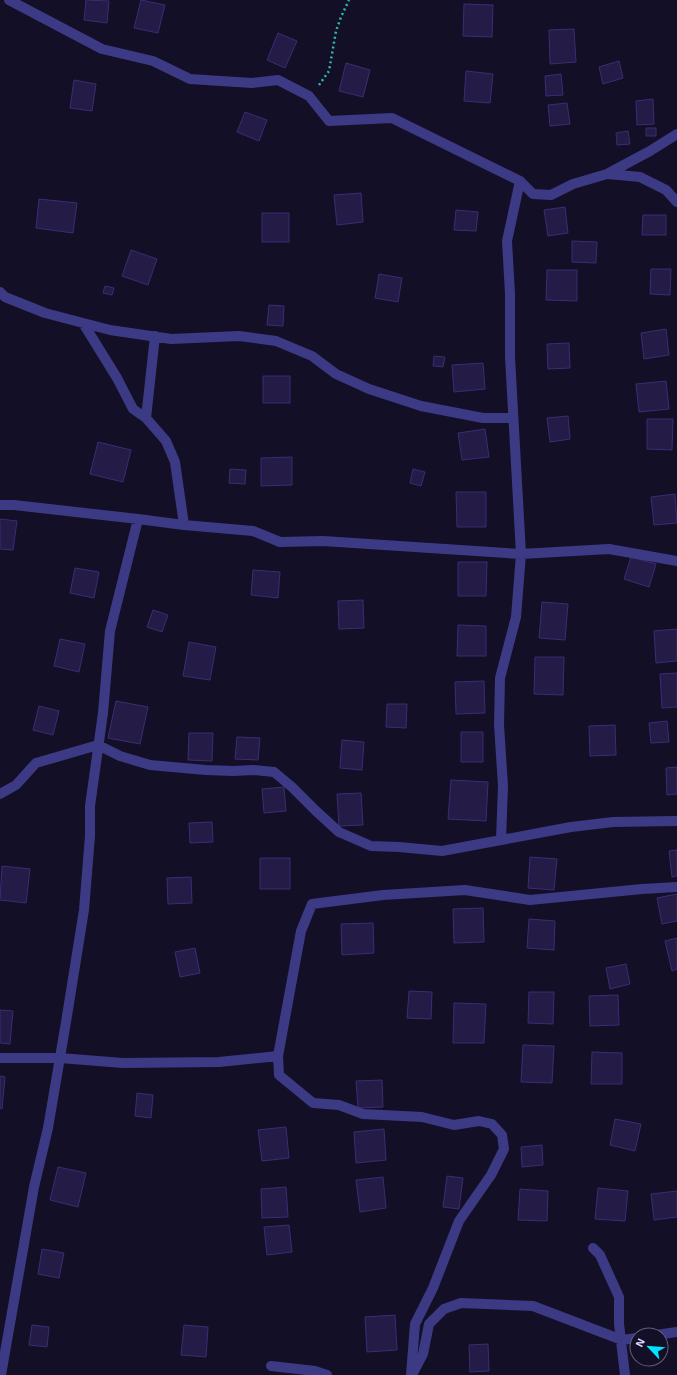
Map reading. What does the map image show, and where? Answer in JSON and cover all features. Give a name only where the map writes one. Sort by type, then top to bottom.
[{"type":"street","points":[[10,0],[102,49],[153,61],[190,79],[252,83],[278,80],[309,96],[329,121],[392,118],[520,181],[533,194],[551,196],[573,184],[607,174],[650,152],[677,134]]},
{"type":"street","points":[[607,174],[640,177],[666,190],[677,202]]},
{"type":"street","points":[[501,840],[503,786],[498,725],[500,678],[516,617],[520,554],[510,357],[510,294],[507,240],[520,181]]},
{"type":"street","points":[[0,292],[5,297],[45,313],[110,330],[171,339],[239,336],[276,342],[312,356],[336,374],[369,389],[421,406],[482,418],[513,418]]},
{"type":"street","points":[[83,323],[117,378],[133,408],[146,418],[166,441],[175,462],[184,525]]},
{"type":"street","points":[[146,418],[155,336]]},
{"type":"street","points":[[0,505],[14,505],[184,525],[253,531],[280,542],[323,541],[520,554],[609,549],[677,561]]},
{"type":"street","points":[[1,1375],[34,1187],[48,1128],[84,910],[90,836],[90,806],[103,713],[110,631],[138,519]]},
{"type":"street","points":[[0,794],[16,786],[36,763],[98,745],[120,756],[150,765],[233,772],[253,770],[274,772],[339,832],[371,846],[442,851],[571,827],[613,822],[677,821]]},
{"type":"street","points":[[411,1375],[415,1324],[433,1288],[459,1221],[491,1175],[504,1149],[502,1135],[492,1124],[480,1121],[454,1124],[422,1117],[364,1114],[339,1105],[313,1103],[279,1075],[278,1056],[301,930],[312,904],[383,895],[464,890],[530,900],[677,887]]},
{"type":"street","points":[[0,1058],[60,1058],[123,1063],[212,1062],[278,1056]]},
{"type":"street","points":[[593,1248],[600,1255],[619,1297],[619,1324],[625,1375]]},
{"type":"street","points":[[411,1375],[424,1354],[429,1324],[444,1309],[461,1303],[533,1306],[622,1340],[629,1339]]},
{"type":"street","points":[[271,1366],[316,1372],[327,1375]]},
{"type":"path","points":[[309,96],[318,87],[329,71],[336,31],[349,0]]},
{"type":"building","points":[[86,0],[109,1],[107,23],[84,20]]},
{"type":"building","points":[[141,0],[165,5],[158,33],[134,28]]},
{"type":"building","points":[[464,4],[493,5],[492,37],[463,36]]},
{"type":"building","points":[[574,29],[576,62],[550,64],[549,30]]},
{"type":"building","points":[[278,33],[297,41],[285,68],[267,60]]},
{"type":"building","points":[[619,61],[623,78],[603,84],[599,67]]},
{"type":"building","points":[[346,63],[370,70],[363,97],[339,91]]},
{"type":"building","points":[[466,71],[493,74],[490,103],[464,101]]},
{"type":"building","points":[[561,74],[563,95],[546,96],[545,76]]},
{"type":"building","points":[[74,80],[96,84],[92,111],[70,108]]},
{"type":"building","points":[[653,99],[654,124],[637,125],[636,101]]},
{"type":"building","points":[[567,103],[570,124],[550,126],[548,105]]},
{"type":"building","points":[[245,112],[267,120],[259,141],[237,132]]},
{"type":"building","points":[[646,128],[656,128],[656,136],[646,136]]},
{"type":"building","points":[[628,131],[630,144],[617,145],[616,133]]},
{"type":"building","points":[[361,193],[363,222],[337,225],[334,195]]},
{"type":"building","points":[[39,199],[77,203],[73,233],[36,228]]},
{"type":"building","points":[[565,207],[568,233],[548,236],[544,210]]},
{"type":"building","points":[[456,210],[478,212],[476,231],[454,230]]},
{"type":"building","points":[[262,213],[289,213],[289,242],[262,242]]},
{"type":"building","points":[[643,215],[666,215],[666,235],[642,235]]},
{"type":"building","points":[[572,241],[597,242],[596,263],[572,262]]},
{"type":"building","points":[[131,250],[157,259],[148,285],[122,276]]},
{"type":"building","points":[[651,269],[671,269],[670,295],[650,294]]},
{"type":"building","points":[[547,270],[577,270],[577,301],[546,300]]},
{"type":"building","points":[[379,274],[402,278],[398,302],[375,298]]},
{"type":"building","points":[[105,286],[114,288],[112,295],[103,293]]},
{"type":"building","points":[[269,305],[284,306],[283,326],[267,325]]},
{"type":"building","points":[[666,329],[669,355],[644,359],[641,333]]},
{"type":"building","points":[[569,343],[570,368],[548,369],[547,344]]},
{"type":"building","points":[[434,356],[445,357],[443,367],[433,366]]},
{"type":"building","points":[[483,363],[485,389],[454,392],[452,365]]},
{"type":"building","points":[[263,376],[290,376],[290,403],[263,403]]},
{"type":"building","points":[[666,381],[669,409],[639,412],[636,384]]},
{"type":"building","points":[[568,416],[570,439],[550,442],[547,418]]},
{"type":"building","points":[[647,419],[673,419],[672,450],[647,449]]},
{"type":"building","points":[[485,429],[489,457],[462,460],[458,433]]},
{"type":"building","points":[[98,442],[131,450],[123,482],[90,474]]},
{"type":"building","points":[[292,457],[292,485],[261,486],[261,458]]},
{"type":"building","points":[[230,469],[246,470],[245,484],[229,483]]},
{"type":"building","points":[[413,469],[425,472],[421,486],[410,483]]},
{"type":"building","points":[[456,492],[486,492],[486,527],[457,527]]},
{"type":"building","points":[[675,494],[677,523],[654,525],[651,497]]},
{"type":"building","points":[[0,519],[17,521],[13,550],[0,549]]},
{"type":"building","points":[[631,557],[656,564],[649,587],[624,579]]},
{"type":"building","points":[[458,562],[487,562],[486,596],[458,596]]},
{"type":"building","points":[[75,568],[99,572],[94,598],[70,593]]},
{"type":"building","points":[[253,570],[280,572],[278,598],[251,595]]},
{"type":"building","points":[[363,600],[364,628],[339,629],[338,601]]},
{"type":"building","points":[[542,602],[568,604],[565,640],[539,638]]},
{"type":"building","points":[[153,610],[168,615],[162,632],[147,627]]},
{"type":"building","points":[[458,625],[486,626],[486,656],[457,656]]},
{"type":"building","points":[[677,629],[677,661],[656,663],[654,631]]},
{"type":"building","points":[[60,639],[85,644],[79,672],[54,666]]},
{"type":"building","points":[[189,642],[216,647],[210,680],[183,676]]},
{"type":"building","points":[[535,657],[564,657],[563,695],[534,694]]},
{"type":"building","points":[[677,673],[677,707],[662,708],[660,674]]},
{"type":"building","points":[[484,681],[485,713],[456,714],[455,682]]},
{"type":"building","points":[[116,701],[148,707],[140,744],[108,738]]},
{"type":"building","points":[[387,704],[407,704],[406,728],[386,727]]},
{"type":"building","points":[[39,706],[59,711],[53,735],[33,730]]},
{"type":"building","points":[[667,721],[669,742],[651,743],[649,723]]},
{"type":"building","points":[[615,725],[616,755],[590,756],[589,726]]},
{"type":"building","points":[[461,732],[483,732],[483,762],[461,762]]},
{"type":"building","points":[[189,733],[213,733],[212,761],[188,760]]},
{"type":"building","points":[[237,737],[260,738],[258,760],[235,759]]},
{"type":"building","points":[[342,740],[364,742],[362,770],[340,768]]},
{"type":"building","points":[[677,767],[677,794],[667,795],[666,768]]},
{"type":"building","points":[[451,780],[488,782],[486,821],[448,819]]},
{"type":"building","points":[[284,787],[286,811],[264,813],[262,789]]},
{"type":"building","points":[[361,793],[363,825],[339,826],[337,794]]},
{"type":"building","points":[[212,822],[213,842],[190,843],[189,823]]},
{"type":"building","points":[[677,850],[677,876],[672,877],[669,851]]},
{"type":"building","points":[[530,857],[557,859],[554,890],[528,888]]},
{"type":"building","points":[[260,858],[290,858],[290,889],[260,889]]},
{"type":"building","points":[[2,866],[30,869],[26,903],[0,900]]},
{"type":"building","points":[[191,877],[192,903],[168,904],[167,878]]},
{"type":"building","points":[[677,894],[677,921],[662,924],[657,898]]},
{"type":"building","points":[[483,908],[484,942],[454,943],[453,909]]},
{"type":"building","points":[[529,919],[555,921],[554,950],[527,948]]},
{"type":"building","points":[[373,923],[374,953],[342,955],[341,924]]},
{"type":"building","points":[[677,938],[677,969],[672,971],[665,941]]},
{"type":"building","points":[[195,948],[200,973],[180,977],[175,952]]},
{"type":"building","points":[[626,964],[630,984],[610,989],[606,968]]},
{"type":"building","points":[[409,991],[432,992],[431,1019],[407,1018]]},
{"type":"building","points":[[529,992],[554,992],[553,1024],[528,1023]]},
{"type":"building","points":[[618,995],[619,1025],[590,1026],[589,996]]},
{"type":"building","points":[[454,1003],[486,1004],[484,1043],[453,1043]]},
{"type":"building","points":[[0,1010],[13,1011],[10,1044],[0,1043]]},
{"type":"building","points":[[523,1045],[554,1046],[552,1083],[521,1082]]},
{"type":"building","points":[[592,1052],[622,1053],[622,1084],[591,1084]]},
{"type":"building","points":[[0,1076],[5,1077],[2,1109],[0,1108]]},
{"type":"building","points":[[382,1080],[383,1107],[358,1108],[356,1081]]},
{"type":"building","points":[[137,1093],[153,1095],[151,1118],[135,1116]]},
{"type":"building","points":[[615,1119],[641,1124],[635,1151],[610,1145]]},
{"type":"building","points":[[286,1127],[289,1158],[262,1161],[258,1130]]},
{"type":"building","points":[[384,1129],[386,1160],[356,1163],[354,1132]]},
{"type":"building","points":[[542,1145],[543,1165],[522,1167],[521,1147]]},
{"type":"building","points":[[58,1167],[86,1173],[78,1207],[50,1200]]},
{"type":"building","points":[[447,1176],[463,1178],[459,1209],[443,1207]]},
{"type":"building","points":[[383,1177],[386,1208],[360,1212],[356,1180]]},
{"type":"building","points":[[286,1187],[288,1217],[262,1218],[261,1189]]},
{"type":"building","points":[[598,1188],[628,1191],[625,1221],[595,1219]]},
{"type":"building","points":[[520,1189],[548,1191],[547,1221],[518,1220]]},
{"type":"building","points":[[677,1191],[677,1217],[654,1220],[651,1194]]},
{"type":"building","points":[[289,1225],[292,1252],[267,1255],[264,1227]]},
{"type":"building","points":[[42,1249],[64,1253],[59,1278],[38,1274]]},
{"type":"building","points":[[395,1315],[397,1350],[367,1352],[365,1317]]},
{"type":"building","points":[[32,1325],[49,1327],[47,1347],[29,1345]]},
{"type":"building","points":[[184,1325],[208,1327],[206,1357],[181,1355]]},
{"type":"building","points":[[488,1344],[489,1371],[470,1372],[469,1345]]}]
